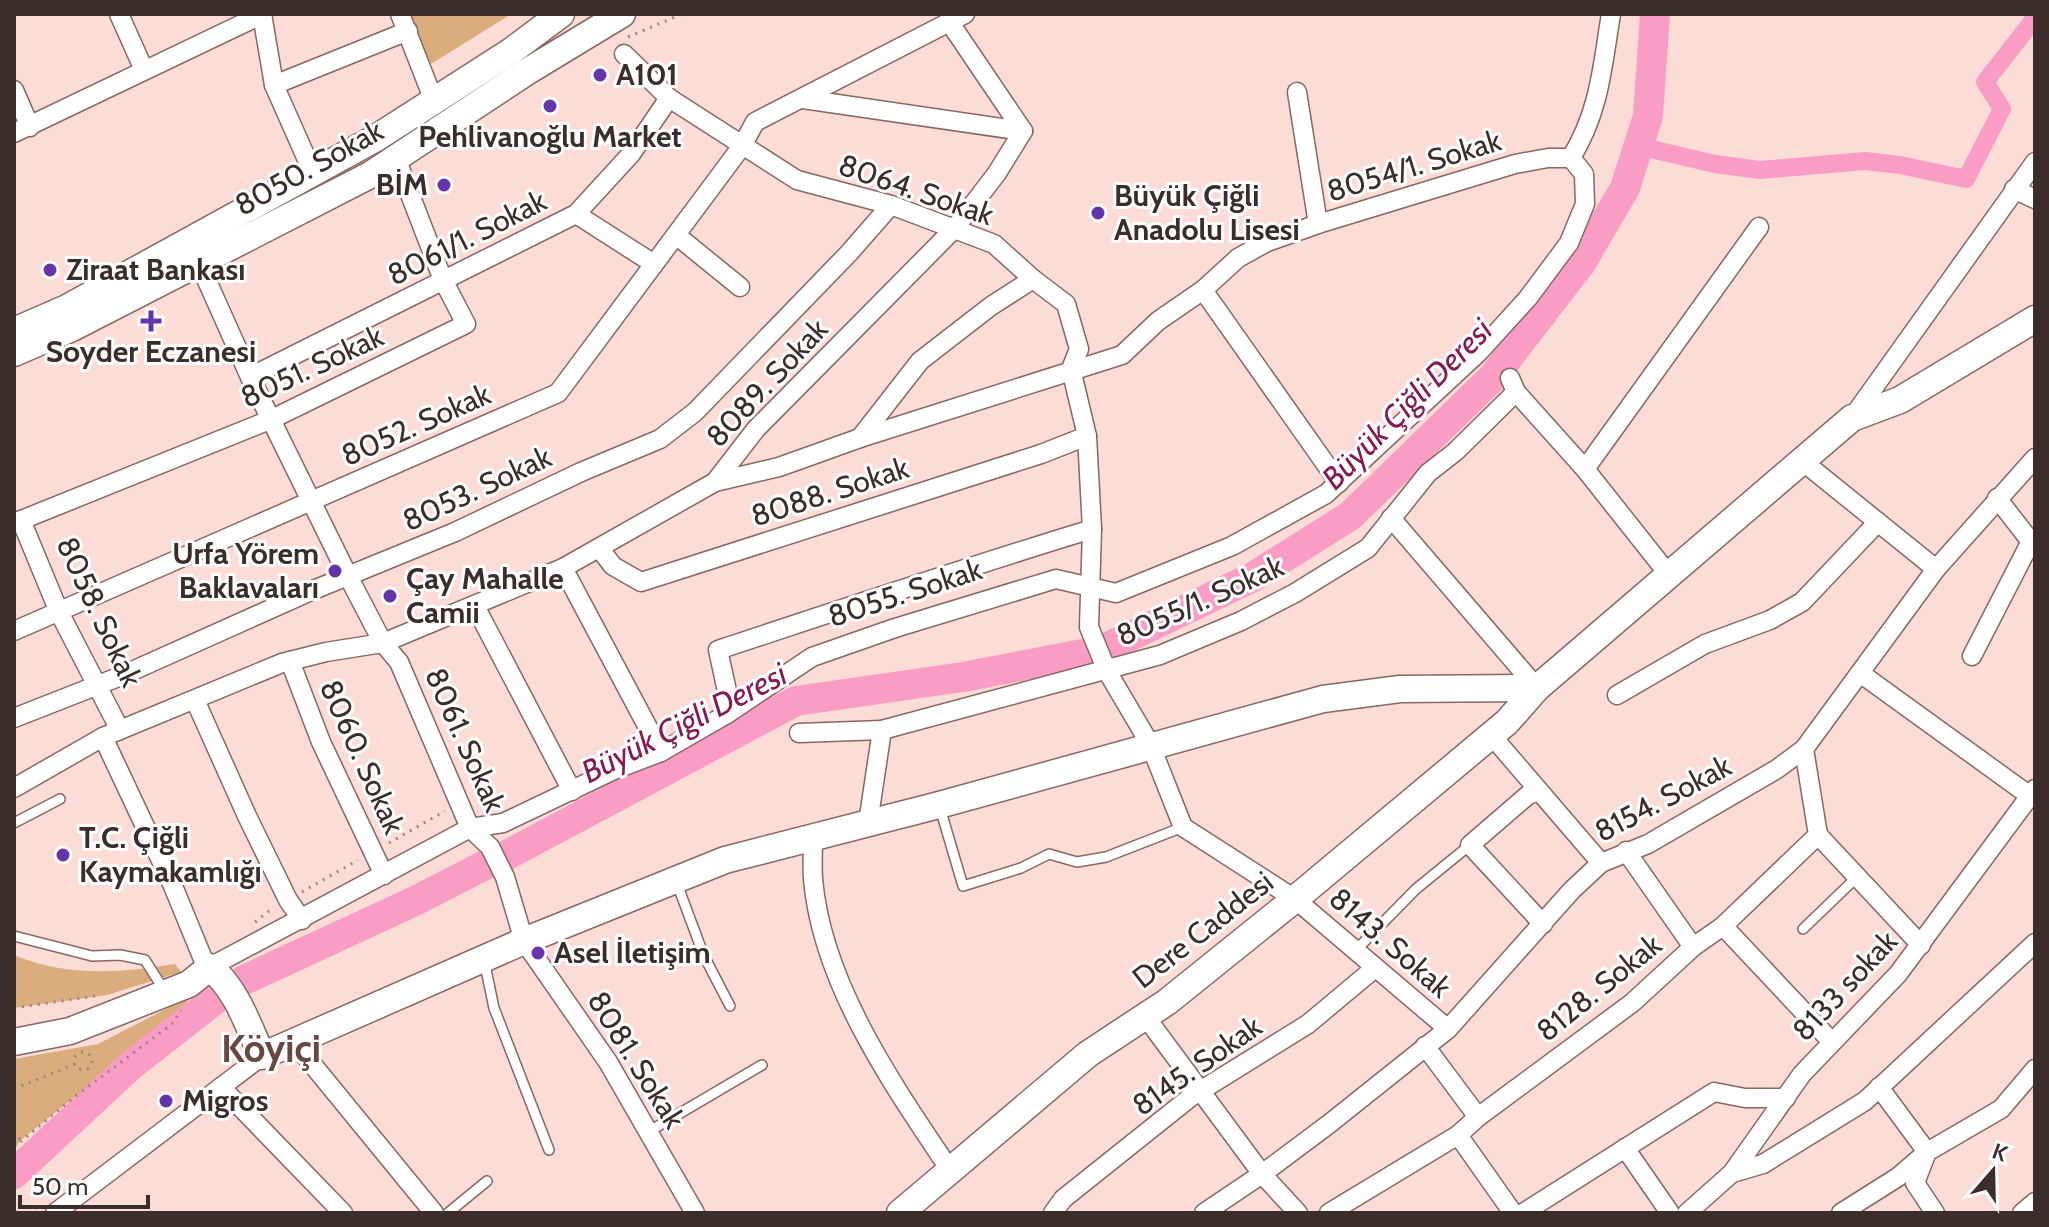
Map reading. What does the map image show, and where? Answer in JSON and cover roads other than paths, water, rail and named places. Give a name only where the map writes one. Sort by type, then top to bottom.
[{"type":"street","points":[[119,14],[144,70]]},
{"type":"street","points":[[14,90],[22,130],[262,14],[274,85],[313,173]]},
{"type":"street","points":[[400,14],[434,101]]},
{"type":"street","name":"8050. Sokak","points":[[14,331],[67,308],[376,138],[510,52],[561,14]]},
{"type":"street","name":"8050. Sokak","points":[[14,353],[72,328],[370,175],[528,71],[622,14]]},
{"type":"street","points":[[1571,158],[1586,132],[1599,92],[1611,14]]},
{"type":"street","points":[[958,18],[1023,131]]},
{"type":"street","name":"8052. Sokak","points":[[14,631],[558,393],[742,146],[755,122],[958,18]]},
{"type":"street","points":[[274,85],[408,31]]},
{"type":"street","name":"8064. Sokak","points":[[624,54],[669,98],[797,180],[891,205],[994,244],[1066,304],[1079,349],[1071,369],[1087,436],[1092,529],[1089,627],[1106,668],[1150,744],[1183,827]]},
{"type":"street","points":[[1297,92],[1318,224]]},
{"type":"street","name":"8061/1. Sokak","points":[[250,377],[576,214],[631,154],[669,98]]},
{"type":"street","points":[[803,99],[1023,131]]},
{"type":"street","name":"8089. Sokak","points":[[14,788],[111,733],[290,661],[383,643],[563,568],[715,482],[756,429],[955,228],[997,173],[1023,131]]},
{"type":"street","name":"8051. Sokak","points":[[18,522],[272,419],[466,324],[443,280],[396,158]]},
{"type":"street","name":"8054/1. Sokak","points":[[715,482],[779,467],[1071,369],[1122,355],[1158,321],[1203,290],[1238,258],[1267,242],[1515,164],[1548,158],[1571,158]]},
{"type":"street","name":"8055. Sokak","points":[[116,1002],[176,999],[189,984],[470,828],[503,823],[614,770],[661,752],[727,714],[812,657],[1056,579],[1116,593],[1232,546],[1326,494],[1479,352],[1528,298],[1569,243],[1585,204],[1584,174],[1571,158]]},
{"type":"street","points":[[1852,418],[2035,162]]},
{"type":"street","points":[[2014,189],[2035,199]]},
{"type":"street","name":"8053. Sokak","points":[[14,718],[455,532],[581,472],[660,439],[695,412],[849,253],[891,205]]},
{"type":"street","points":[[576,214],[654,264]]},
{"type":"street","points":[[1669,575],[1585,469],[1759,227]]},
{"type":"street","points":[[676,235],[740,287]]},
{"type":"street","name":"8061. Sokak","points":[[199,263],[250,377],[348,576],[383,643],[399,662],[470,828],[490,847],[505,877],[524,941]]},
{"type":"street","points":[[860,438],[920,361],[991,306],[1033,279]]},
{"type":"street","points":[[1203,290],[1339,483]]},
{"type":"street","name":"Dere Caddesi","points":[[900,1213],[1088,1054],[1167,1002],[1492,736],[1537,688],[1852,418],[1900,400],[2035,319]]},
{"type":"street","name":"8055/1. Sokak","points":[[799,733],[882,730],[1160,655],[1241,621],[1295,593],[1368,548],[1428,473],[1455,452],[1513,385],[1585,469]]},
{"type":"street","name":"8088. Sokak","points":[[600,549],[613,566],[641,582],[1041,454],[1087,436]]},
{"type":"street","name":"8154. Sokak","points":[[1204,1213],[1329,1124],[1448,1029],[1601,863],[1648,844],[1777,769],[1804,749],[1936,569],[2035,458]]},
{"type":"street","points":[[1801,460],[1936,569]]},
{"type":"street","points":[[1972,656],[2032,545],[1997,498]]},
{"type":"street","points":[[1391,518],[1537,688]]},
{"type":"street","name":"8058. Sokak","points":[[18,522],[97,685],[111,733],[203,959],[241,1007],[262,1056]]},
{"type":"street","points":[[1617,695],[1705,644],[1770,620],[1802,602],[1878,522]]},
{"type":"street","points":[[727,714],[727,691],[718,650],[1092,529]]},
{"type":"street","points":[[563,568],[661,752]]},
{"type":"street","points":[[475,606],[572,791]]},
{"type":"street","name":"8060. Sokak","points":[[290,661],[321,742],[384,875]]},
{"type":"street","points":[[1860,673],[2030,803]]},
{"type":"street","points":[[55,1213],[262,1056],[524,941],[725,860],[939,805],[1150,744],[1323,699],[1400,689],[1537,688]]},
{"type":"street","points":[[195,700],[288,900],[302,920]]},
{"type":"street","points":[[868,823],[882,730]]},
{"type":"street","points":[[1492,736],[1601,863]]},
{"type":"street","points":[[1804,749],[1818,835],[1921,945]]},
{"type":"street","points":[[1539,791],[1528,795],[1470,845],[1543,924]]},
{"type":"street","name":"8133 sokak","points":[[1687,1213],[1732,1173],[1802,1074],[1898,974],[2030,803]]},
{"type":"street","name":"8143. Sokak","points":[[1183,827],[1295,899],[1448,1029]]},
{"type":"street","name":"8128. Sokak","points":[[1329,1213],[1458,1135],[1632,1003],[1693,947],[1723,926],[1818,835]]},
{"type":"street","points":[[813,837],[813,879],[821,926],[842,989],[884,1066],[950,1170]]},
{"type":"street","points":[[1626,851],[1693,947]]},
{"type":"street","points":[[1723,926],[1831,1041]]},
{"type":"street","name":"8081. Sokak","points":[[524,941],[591,1034],[695,1213]]},
{"type":"street","points":[[1732,1173],[1763,1164],[1865,1101],[2035,943]]},
{"type":"street","name":"8145. Sokak","points":[[1053,1213],[1063,1199],[1202,1090],[1308,1024],[1375,968]]},
{"type":"street","points":[[14,1025],[116,1002]]},
{"type":"street","points":[[14,1042],[70,1031],[116,1002]]},
{"type":"street","points":[[1145,1016],[1262,1174],[1298,1213]]},
{"type":"street","points":[[294,1042],[434,1213]]},
{"type":"street","points":[[1425,1046],[1478,1117]]},
{"type":"street","points":[[1841,1213],[1898,1177],[1927,1152],[2001,1109],[2035,1069]]},
{"type":"street","points":[[221,1087],[343,1213]]},
{"type":"street","points":[[1879,1087],[1927,1152]]},
{"type":"street","points":[[1523,1213],[1714,1092],[1745,1098],[1786,1098]]},
{"type":"street","points":[[1458,1135],[1513,1213]]},
{"type":"street","points":[[1625,1148],[1670,1213]]},
{"type":"street","points":[[1927,1152],[1915,1183],[1935,1213]]},
{"type":"street","points":[[2022,1213],[2035,1202]]},
{"type":"lane","points":[[14,823],[60,799]]},
{"type":"lane","points":[[939,805],[963,886],[1021,868],[1049,854],[1077,862],[1106,857],[1183,827]]},
{"type":"lane","points":[[1356,950],[1416,889],[1470,845]]},
{"type":"lane","points":[[1803,929],[1857,877]]},
{"type":"lane","points":[[675,879],[704,956],[730,1006]]},
{"type":"lane","points":[[14,936],[92,956],[120,955],[145,960],[176,999]]},
{"type":"lane","points":[[484,959],[494,1008],[549,1150]]},
{"type":"lane","points":[[648,1132],[762,1065]]},
{"type":"lane","points":[[448,1213],[487,1181]]},
{"type":"waterway","name":"Büyük Çiğli Deresi","points":[[1110,646],[1253,577],[1350,516],[1494,376],[1581,263],[1625,188],[1648,116],[1655,14]]},
{"type":"waterway","points":[[1638,146],[1715,164],[1760,170],[1865,161],[1966,179],[2002,109],[1985,82],[2035,18]]},
{"type":"waterway","name":"Büyük Çiğli Deresi","points":[[507,855],[796,701],[963,677],[1093,652]]},
{"type":"waterway","name":"Büyük Çiğli Deresi","points":[[244,980],[487,864]]},
{"type":"waterway","name":"Büyük Çiğli Deresi","points":[[14,1174],[129,1067],[217,998]]},
{"type":"place","name":"A101","points":[[600,75]]},
{"type":"place","name":"Pehlivanoğlu Market","points":[[550,106]]},
{"type":"place","name":"BİM","points":[[444,185]]},
{"type":"place","name":"Büyük Çiğli Anadolu Lisesi","points":[[1098,213]]},
{"type":"place","name":"Ziraat Bankası","points":[[50,270]]},
{"type":"place","name":"Soyder Eczanesi","points":[[151,321]]},
{"type":"place","name":"Urfa Yörem Baklavaları","points":[[335,571]]},
{"type":"place","name":"Çay Mahalle Camii","points":[[390,596]]},
{"type":"place","name":"T.C. Çiğli Kaymakamlığı","points":[[63,855]]},
{"type":"place","name":"Asel İletişim","points":[[538,953]]},
{"type":"place","name":"Migros","points":[[166,1101]]},
{"type":"district","name":"Köyiçi","points":[[271,1049]]}]
